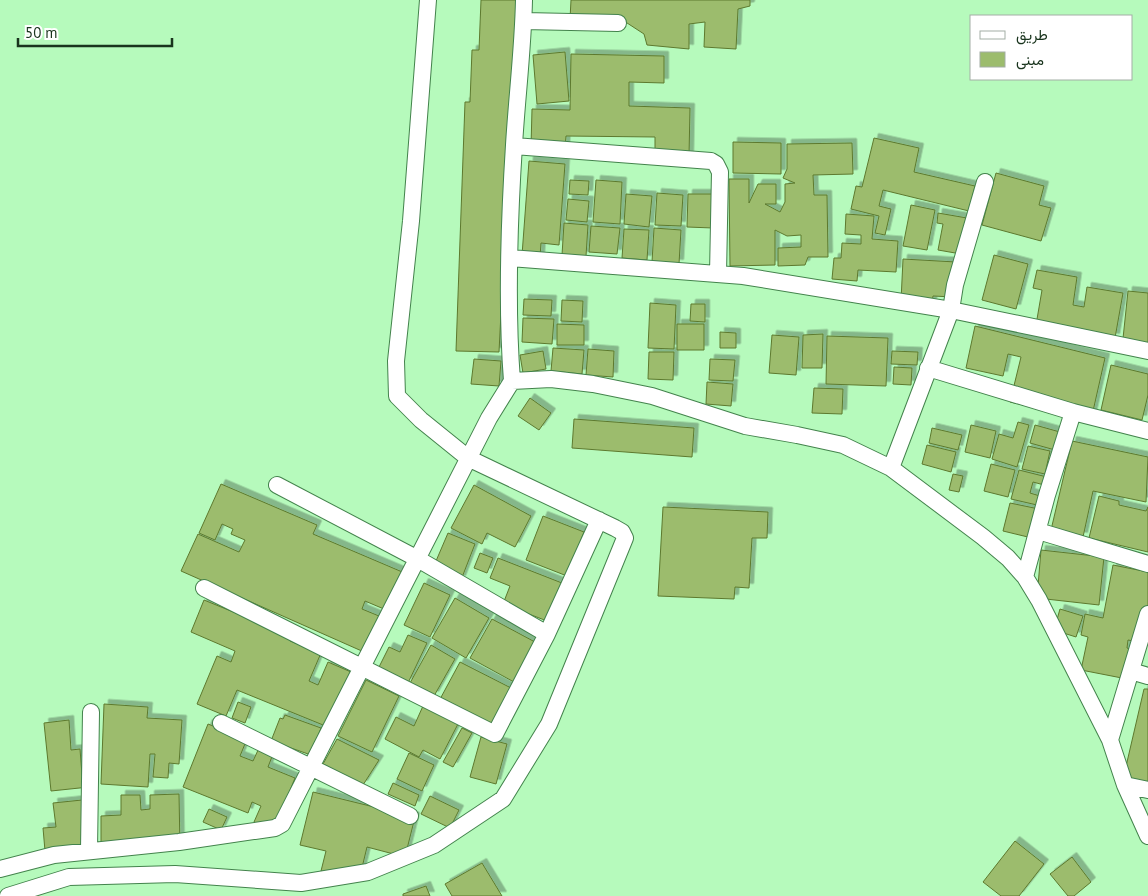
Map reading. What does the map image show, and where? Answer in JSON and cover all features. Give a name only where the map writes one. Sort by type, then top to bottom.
[{"type":"street","points":[[8,896],[69,877],[175,874],[301,883],[368,872],[434,845],[503,799],[549,724],[625,538],[622,532],[599,520],[468,458],[404,405],[398,396],[396,388],[396,361],[411,221],[428,0]]},
{"type":"street","points":[[0,869],[54,855],[179,842],[275,828],[282,824],[286,818],[416,558],[468,458],[512,381],[508,340],[510,258],[514,146],[524,0]]},
{"type":"street","points":[[524,21],[618,23]]},
{"type":"street","points":[[514,146],[711,161],[716,164],[720,172],[718,274]]},
{"type":"street","points":[[891,468],[951,310],[956,284],[985,182]]},
{"type":"street","points":[[510,258],[743,276],[951,310],[1148,351]]},
{"type":"street","points":[[928,368],[1073,412],[1148,430]]},
{"type":"street","points":[[512,381],[551,378],[652,396],[745,426],[798,434],[843,445],[891,468],[983,537],[1008,558],[1025,578],[1039,600],[1110,740],[1125,785],[1148,836]]},
{"type":"street","points":[[1025,578],[1073,412]]},
{"type":"street","points":[[277,485],[416,558],[547,634]]},
{"type":"street","points":[[204,588],[495,734],[547,634],[599,520]]},
{"type":"street","points":[[1038,531],[1148,564]]},
{"type":"street","points":[[1110,740],[1148,614]]},
{"type":"street","points":[[1131,671],[1148,676]]},
{"type":"street","points":[[89,850],[91,712]]},
{"type":"street","points":[[221,723],[410,816]]},
{"type":"street","points":[[1125,785],[1148,790]]},
{"type":"building","points":[[481,0],[517,0],[499,352],[456,351],[465,102],[470,102],[472,50],[479,50]]},
{"type":"building","points":[[571,0],[750,0],[750,6],[738,9],[736,49],[704,47],[705,22],[689,24],[689,49],[647,45],[644,34],[624,21],[570,19]]},
{"type":"building","points":[[565,52],[569,101],[537,104],[533,55]]},
{"type":"building","points":[[571,54],[664,56],[664,83],[629,82],[629,106],[690,108],[689,156],[655,155],[655,137],[566,136],[565,148],[531,147],[532,109],[570,110]]},
{"type":"building","points":[[874,138],[919,148],[914,172],[975,186],[969,211],[883,190],[879,206],[891,209],[885,235],[875,233],[879,216],[851,209],[856,186],[862,187]]},
{"type":"building","points":[[733,142],[781,143],[781,174],[733,173]]},
{"type":"building","points":[[852,143],[853,174],[813,175],[814,195],[827,195],[828,257],[808,257],[805,265],[778,266],[778,248],[801,247],[801,235],[787,236],[775,230],[775,265],[730,266],[729,179],[749,179],[749,203],[758,184],[776,184],[776,204],[765,204],[780,212],[785,202],[785,184],[795,183],[783,178],[787,169],[787,144]]},
{"type":"building","points":[[529,161],[565,164],[559,245],[541,243],[540,257],[522,255]]},
{"type":"building","points":[[996,173],[1044,186],[1039,205],[1051,208],[1041,241],[982,225]]},
{"type":"building","points":[[570,180],[589,181],[588,195],[569,194]]},
{"type":"building","points":[[596,180],[622,182],[620,224],[593,222]]},
{"type":"building","points":[[657,193],[683,195],[681,226],[655,225]]},
{"type":"building","points":[[626,194],[652,196],[649,227],[624,224]]},
{"type":"building","points":[[688,194],[714,194],[713,228],[687,227]]},
{"type":"building","points":[[568,199],[589,201],[587,222],[566,220]]},
{"type":"building","points":[[911,205],[935,210],[927,250],[903,246]]},
{"type":"building","points":[[938,213],[967,218],[961,254],[938,250],[943,224],[937,223]]},
{"type":"building","points":[[846,214],[874,216],[872,239],[898,241],[896,272],[858,270],[857,281],[832,279],[834,258],[841,258],[842,243],[861,244],[861,235],[845,234]]},
{"type":"building","points":[[564,223],[588,225],[586,256],[562,255]]},
{"type":"building","points":[[591,226],[620,228],[617,254],[589,252]]},
{"type":"building","points":[[654,228],[681,230],[679,264],[652,262]]},
{"type":"building","points":[[624,229],[649,230],[647,260],[622,258]]},
{"type":"building","points":[[994,255],[1028,264],[1016,309],[982,300]]},
{"type":"building","points":[[903,259],[956,262],[953,297],[933,296],[932,303],[901,301]]},
{"type":"building","points":[[1037,270],[1077,277],[1073,305],[1084,307],[1087,287],[1123,293],[1115,338],[1036,325],[1042,290],[1033,288]]},
{"type":"building","points":[[1128,291],[1148,293],[1148,350],[1122,348]]},
{"type":"building","points":[[524,299],[552,300],[551,316],[523,315]]},
{"type":"building","points":[[562,300],[583,301],[582,322],[561,321]]},
{"type":"building","points":[[650,303],[676,305],[674,349],[648,348]]},
{"type":"building","points":[[691,304],[705,304],[705,322],[690,321]]},
{"type":"building","points":[[523,318],[554,319],[552,344],[522,342]]},
{"type":"building","points":[[557,324],[584,325],[584,345],[557,345]]},
{"type":"building","points":[[677,324],[704,324],[704,350],[677,350]]},
{"type":"building","points":[[975,326],[1105,358],[1091,420],[1010,402],[1021,357],[1008,354],[1003,376],[966,368]]},
{"type":"building","points":[[720,332],[736,333],[736,348],[720,348]]},
{"type":"building","points":[[823,334],[822,368],[802,368],[803,335]]},
{"type":"building","points":[[772,335],[799,337],[796,375],[769,373]]},
{"type":"building","points":[[827,336],[888,338],[886,386],[826,384]]},
{"type":"building","points":[[553,348],[584,350],[582,374],[551,371]]},
{"type":"building","points":[[588,349],[614,351],[613,377],[586,375]]},
{"type":"building","points":[[543,351],[546,369],[523,373],[520,355]]},
{"type":"building","points":[[892,351],[918,352],[917,365],[891,364]]},
{"type":"building","points":[[649,352],[674,352],[673,380],[648,379]]},
{"type":"building","points":[[474,359],[501,361],[499,386],[471,384]]},
{"type":"building","points":[[710,359],[735,360],[733,381],[709,380]]},
{"type":"building","points":[[1111,365],[1148,374],[1148,395],[1142,420],[1101,410]]},
{"type":"building","points":[[894,367],[912,368],[911,385],[893,384]]},
{"type":"building","points":[[707,382],[733,384],[731,406],[706,404]]},
{"type":"building","points":[[814,388],[843,389],[842,414],[812,413]]},
{"type":"building","points":[[530,398],[551,413],[539,430],[518,416]]},
{"type":"building","points":[[574,419],[694,428],[692,457],[572,448]]},
{"type":"building","points":[[1018,422],[1029,425],[1017,467],[992,459],[999,434],[1013,438]]},
{"type":"building","points":[[971,425],[996,431],[990,458],[965,452]]},
{"type":"building","points":[[1035,425],[1060,432],[1055,450],[1030,443]]},
{"type":"building","points":[[932,428],[962,435],[958,450],[929,443]]},
{"type":"building","points":[[1072,441],[1148,457],[1146,502],[1093,491],[1083,537],[1051,530]]},
{"type":"building","points":[[927,445],[956,452],[951,472],[922,464]]},
{"type":"building","points":[[1028,446],[1050,451],[1045,474],[1022,469]]},
{"type":"building","points":[[991,464],[1015,470],[1008,497],[984,491]]},
{"type":"building","points":[[1019,470],[1047,477],[1044,485],[1033,482],[1030,493],[1040,496],[1037,505],[1011,499]]},
{"type":"building","points":[[953,474],[963,476],[959,492],[949,490]]},
{"type":"building","points":[[221,484],[317,525],[313,534],[407,574],[391,612],[365,601],[362,609],[379,616],[364,652],[181,571],[198,534],[239,552],[245,540],[231,534],[233,529],[222,524],[215,540],[199,533]]},
{"type":"building","points":[[474,485],[531,516],[515,547],[487,533],[482,544],[451,528]]},
{"type":"building","points":[[1099,496],[1119,501],[1119,505],[1146,511],[1148,507],[1148,552],[1089,538]]},
{"type":"building","points":[[1010,503],[1039,509],[1032,538],[1003,531]]},
{"type":"building","points":[[663,507],[768,512],[767,538],[752,538],[749,588],[735,587],[734,599],[658,596]]},
{"type":"building","points":[[543,516],[584,532],[567,576],[526,560]]},
{"type":"building","points":[[448,533],[475,544],[461,580],[433,568]]},
{"type":"building","points":[[1041,550],[1104,557],[1099,605],[1037,598]]},
{"type":"building","points":[[480,553],[493,558],[487,573],[474,568]]},
{"type":"building","points":[[498,558],[562,583],[547,621],[503,604],[510,586],[490,578]]},
{"type":"building","points":[[1113,565],[1148,572],[1148,622],[1144,643],[1128,640],[1127,648],[1133,650],[1127,679],[1081,670],[1088,637],[1081,635],[1085,614],[1103,618]]},
{"type":"building","points":[[424,583],[450,595],[430,637],[404,625]]},
{"type":"building","points":[[455,598],[489,618],[466,658],[432,638]]},
{"type":"building","points":[[204,600],[270,627],[291,638],[290,641],[321,653],[309,681],[318,685],[328,662],[351,672],[328,727],[237,690],[226,716],[197,704],[217,656],[231,662],[235,651],[191,632]]},
{"type":"building","points":[[1060,609],[1083,616],[1076,637],[1054,630]]},
{"type":"building","points":[[492,619],[535,642],[514,682],[470,658]]},
{"type":"building","points":[[408,635],[427,643],[408,683],[378,669],[389,647],[400,652]]},
{"type":"building","points":[[431,645],[455,659],[434,696],[410,683]]},
{"type":"building","points":[[460,662],[513,689],[492,728],[439,701]]},
{"type":"building","points":[[366,680],[399,696],[372,752],[338,736]]},
{"type":"building","points":[[1144,689],[1148,689],[1148,789],[1124,775]]},
{"type":"building","points":[[238,702],[251,707],[245,723],[232,718]]},
{"type":"building","points":[[104,704],[148,707],[147,718],[182,720],[179,764],[169,763],[168,778],[153,777],[155,754],[150,754],[148,787],[101,784]]},
{"type":"building","points":[[423,706],[458,724],[440,759],[423,750],[419,757],[385,739],[396,717],[414,726]]},
{"type":"building","points":[[285,715],[321,728],[311,755],[271,741],[280,718],[283,719]]},
{"type":"building","points":[[69,720],[71,750],[80,749],[82,775],[89,787],[51,791],[44,723]]},
{"type":"building","points":[[208,724],[247,739],[240,756],[253,761],[259,748],[273,754],[268,767],[295,778],[274,830],[254,822],[261,806],[252,802],[248,813],[183,787]]},
{"type":"building","points":[[462,728],[472,733],[453,767],[443,762]]},
{"type":"building","points":[[481,737],[507,744],[496,784],[470,777]]},
{"type":"building","points":[[337,739],[379,760],[363,785],[323,764]]},
{"type":"building","points":[[409,753],[434,765],[422,791],[397,779]]},
{"type":"building","points":[[393,783],[419,795],[415,806],[388,794]]},
{"type":"building","points":[[313,792],[415,817],[405,857],[367,847],[359,880],[321,871],[326,851],[300,845]]},
{"type":"building","points":[[179,794],[180,848],[101,849],[101,816],[121,815],[121,795],[140,795],[141,810],[150,809],[150,795]]},
{"type":"building","points":[[430,796],[459,810],[450,828],[421,814]]},
{"type":"building","points":[[82,800],[88,847],[45,851],[43,828],[56,827],[53,803]]},
{"type":"building","points":[[209,809],[227,817],[221,830],[203,822]]},
{"type":"building","points":[[1015,841],[1044,864],[1019,896],[1001,896],[983,882]]},
{"type":"building","points":[[1072,857],[1091,882],[1074,896],[1068,896],[1050,874]]},
{"type":"building","points":[[482,863],[502,896],[452,896],[445,884]]},
{"type":"building","points":[[426,886],[430,896],[403,896],[403,894]]}]
